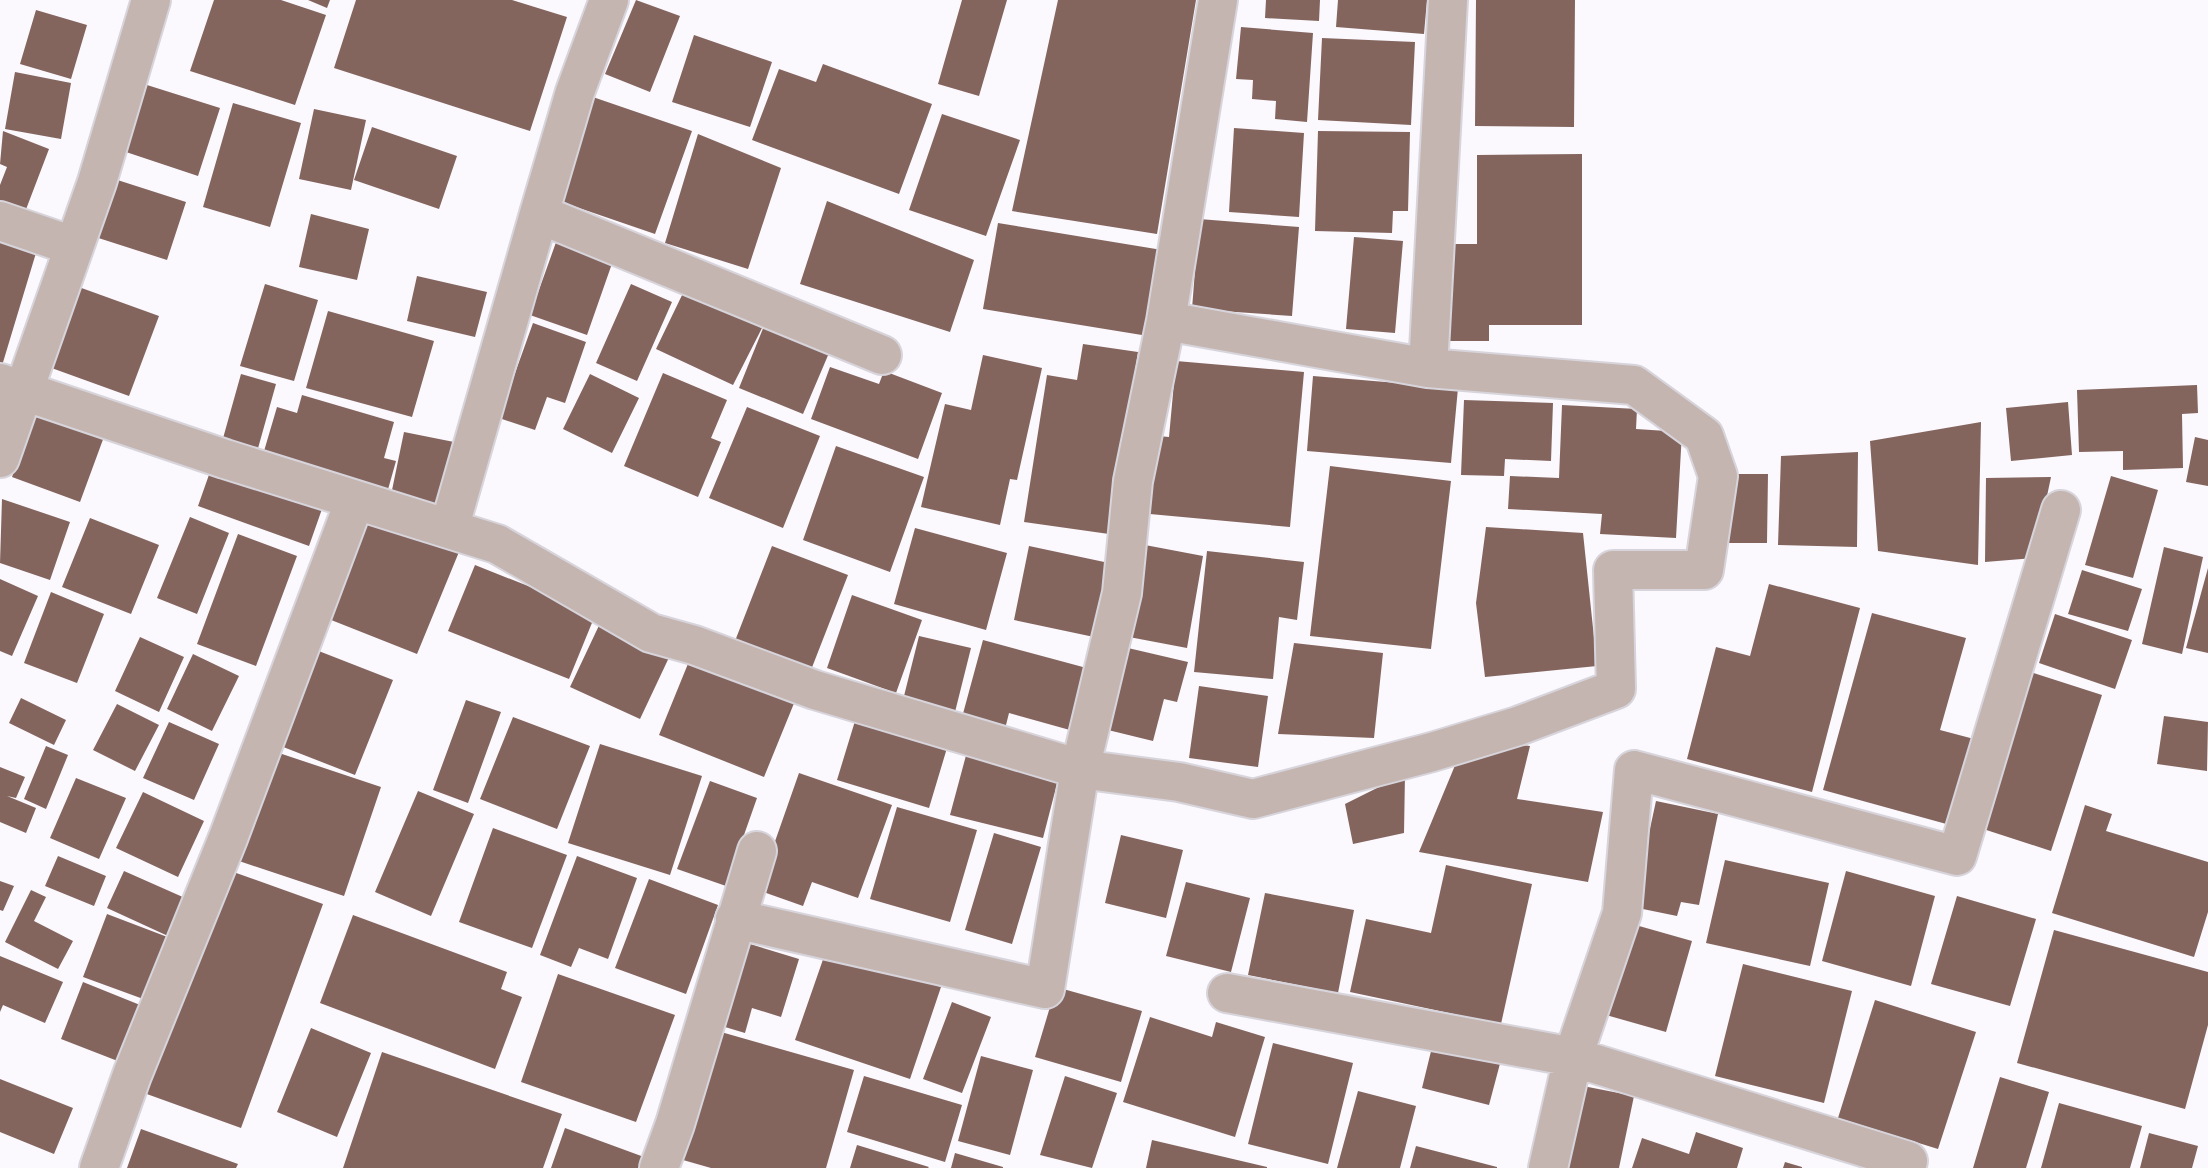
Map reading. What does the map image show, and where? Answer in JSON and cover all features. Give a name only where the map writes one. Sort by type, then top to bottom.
[{"type":"street","points":[[0,458],[13,386],[73,246],[97,182],[152,0]]},
{"type":"street","points":[[449,529],[575,92],[609,0]]},
{"type":"street","points":[[735,919],[1045,989],[1080,769],[1122,593],[1133,481],[1166,321],[1218,0]]},
{"type":"street","points":[[1428,368],[1448,0]]},
{"type":"street","points":[[539,214],[882,355]]},
{"type":"street","points":[[0,221],[73,246]]},
{"type":"street","points":[[13,386],[225,459],[497,544],[651,633],[694,645],[815,690],[1080,769],[1178,782],[1253,799],[1432,752],[1518,726],[1616,689],[1613,570],[1704,570],[1718,476],[1704,436],[1634,385],[1428,368],[1166,321]]},
{"type":"street","points":[[99,1168],[132,1075],[228,838],[355,500]]},
{"type":"street","points":[[1548,1168],[1573,1057],[1622,914],[1634,770],[1956,856],[2061,510]]},
{"type":"street","points":[[659,1168],[675,1124],[757,851]]},
{"type":"street","points":[[1227,993],[1573,1057],[1908,1161]]},
{"type":"building","points":[[214,0],[281,0],[326,15],[295,105],[190,71]]},
{"type":"building","points":[[308,0],[330,0],[327,8]]},
{"type":"building","points":[[356,0],[512,0],[567,17],[530,131],[334,68]]},
{"type":"building","points":[[636,0],[680,16],[650,92],[605,74]]},
{"type":"building","points":[[962,0],[1007,0],[979,96],[938,84]]},
{"type":"building","points":[[1058,0],[1196,0],[1157,234],[1012,211]]},
{"type":"building","points":[[1266,0],[1320,0],[1319,21],[1265,18]]},
{"type":"building","points":[[1338,0],[1427,0],[1424,34],[1336,27]]},
{"type":"building","points":[[1476,0],[1575,0],[1574,127],[1475,126]]},
{"type":"building","points":[[36,10],[87,25],[71,79],[20,64]]},
{"type":"building","points":[[1241,27],[1313,33],[1307,122],[1275,119],[1276,101],[1252,99],[1253,80],[1236,79]]},
{"type":"building","points":[[694,35],[772,62],[750,127],[672,102]]},
{"type":"building","points":[[1322,38],[1415,42],[1411,125],[1318,120]]},
{"type":"building","points":[[823,64],[932,104],[899,194],[752,140],[779,69],[816,82]]},
{"type":"building","points":[[15,72],[71,83],[61,139],[5,129]]},
{"type":"building","points":[[147,85],[220,108],[198,176],[126,152]]},
{"type":"building","points":[[587,95],[692,131],[655,234],[550,198]]},
{"type":"building","points":[[233,103],[301,123],[270,227],[203,207]]},
{"type":"building","points":[[314,109],[366,120],[351,190],[299,179]]},
{"type":"building","points":[[942,114],[1020,140],[986,236],[909,210]]},
{"type":"building","points":[[372,127],[457,156],[439,209],[354,180]]},
{"type":"building","points":[[1234,128],[1304,133],[1299,217],[1229,212]]},
{"type":"building","points":[[3,131],[49,149],[25,212],[0,203],[0,185],[7,167],[0,164]]},
{"type":"building","points":[[1318,131],[1410,132],[1408,211],[1393,211],[1392,233],[1315,231]]},
{"type":"building","points":[[698,134],[781,168],[748,269],[665,243]]},
{"type":"building","points":[[1582,154],[1582,325],[1489,325],[1489,341],[1445,341],[1444,244],[1477,244],[1477,155]]},
{"type":"building","points":[[105,176],[186,202],[167,260],[86,234]]},
{"type":"building","points":[[827,201],[974,260],[950,332],[800,284]]},
{"type":"building","points":[[311,214],[369,229],[357,280],[299,267]]},
{"type":"building","points":[[1199,219],[1299,227],[1292,316],[1192,309]]},
{"type":"building","points":[[998,223],[1162,250],[1148,336],[983,309]]},
{"type":"building","points":[[0,231],[39,243],[1,369],[0,369]]},
{"type":"building","points":[[559,234],[615,255],[587,335],[530,315]]},
{"type":"building","points":[[1354,237],[1403,241],[1395,333],[1346,329]]},
{"type":"building","points":[[417,276],[487,292],[475,337],[407,321]]},
{"type":"building","points":[[265,284],[318,300],[294,381],[240,366]]},
{"type":"building","points":[[631,284],[672,302],[637,381],[596,363]]},
{"type":"building","points":[[76,286],[159,316],[129,396],[46,366]]},
{"type":"building","points":[[684,291],[762,328],[733,385],[656,349]]},
{"type":"building","points":[[328,311],[434,341],[412,417],[306,388]]},
{"type":"building","points":[[533,323],[586,342],[565,403],[547,397],[535,430],[499,418]]},
{"type":"building","points":[[764,326],[829,353],[803,414],[739,388]]},
{"type":"building","points":[[1083,344],[1138,352],[1109,534],[1024,522],[1047,375],[1077,380]]},
{"type":"building","points":[[983,355],[1042,368],[1017,480],[1010,479],[1000,525],[921,507],[945,404],[971,410]]},
{"type":"building","points":[[1176,361],[1304,372],[1290,527],[1139,513],[1147,435],[1169,437]]},
{"type":"building","points":[[830,367],[879,384],[884,371],[942,393],[918,459],[811,419]]},
{"type":"building","points":[[663,373],[727,400],[711,438],[721,442],[698,497],[624,466]]},
{"type":"building","points":[[241,374],[276,384],[255,459],[220,449]]},
{"type":"building","points":[[590,374],[639,398],[612,453],[563,429]]},
{"type":"building","points":[[1313,376],[1458,388],[1451,463],[1307,451]]},
{"type":"building","points":[[2197,385],[2198,413],[2182,414],[2183,468],[2123,470],[2123,451],[2079,452],[2077,390]]},
{"type":"building","points":[[302,395],[394,422],[384,458],[396,461],[387,493],[262,458],[277,407],[297,413]]},
{"type":"building","points":[[1464,400],[1553,403],[1551,461],[1505,459],[1504,476],[1461,475]]},
{"type":"building","points":[[2068,402],[2072,455],[2011,461],[2006,408]]},
{"type":"building","points":[[1562,405],[1637,409],[1636,429],[1682,432],[1676,538],[1600,534],[1602,514],[1508,509],[1510,476],[1559,478]]},
{"type":"building","points":[[747,407],[820,436],[783,528],[709,498]]},
{"type":"building","points":[[37,409],[105,434],[80,502],[12,477]]},
{"type":"building","points":[[1981,422],[1978,565],[1878,551],[1870,441]]},
{"type":"building","points":[[404,432],[454,442],[441,505],[391,495]]},
{"type":"building","points":[[2195,437],[2208,440],[2208,486],[2186,482]]},
{"type":"building","points":[[836,446],[924,477],[890,572],[803,540]]},
{"type":"building","points":[[1858,452],[1857,547],[1778,545],[1781,456]]},
{"type":"building","points":[[1330,466],[1451,481],[1431,649],[1310,636]]},
{"type":"building","points":[[211,469],[322,509],[309,546],[198,506]]},
{"type":"building","points":[[1724,474],[1768,474],[1767,543],[1724,543]]},
{"type":"building","points":[[2111,476],[2158,490],[2133,578],[2085,565]]},
{"type":"building","points":[[2051,477],[2034,558],[1985,562],[1986,478]]},
{"type":"building","points":[[2,499],[70,522],[50,580],[0,563]]},
{"type":"building","points":[[360,506],[461,547],[417,654],[316,614]]},
{"type":"building","points":[[190,517],[229,533],[197,614],[157,598]]},
{"type":"building","points":[[90,518],[159,545],[131,614],[62,587]]},
{"type":"building","points":[[1486,527],[1583,533],[1597,666],[1485,677],[1476,603]]},
{"type":"building","points":[[915,528],[1007,553],[986,630],[894,604]]},
{"type":"building","points":[[238,534],[297,556],[256,666],[197,644]]},
{"type":"building","points":[[1145,545],[1203,556],[1187,648],[1129,637]]},
{"type":"building","points":[[772,546],[848,575],[811,670],[735,641]]},
{"type":"building","points":[[1029,546],[1109,563],[1094,637],[1014,620]]},
{"type":"building","points":[[2164,547],[2203,557],[2182,654],[2142,644]]},
{"type":"building","points":[[1207,551],[1304,562],[1297,620],[1279,617],[1273,679],[1194,672]]},
{"type":"building","points":[[475,565],[596,613],[569,679],[448,631]]},
{"type":"building","points":[[2208,568],[2208,653],[2186,648]]},
{"type":"building","points":[[2082,570],[2142,589],[2128,631],[2068,614]]},
{"type":"building","points":[[0,579],[38,596],[12,656],[0,651]]},
{"type":"building","points":[[1769,584],[1860,608],[1812,792],[1687,759],[1716,647],[1750,656]]},
{"type":"building","points":[[51,592],[104,614],[77,683],[24,663]]},
{"type":"building","points":[[852,595],[922,620],[896,693],[827,668]]},
{"type":"building","points":[[1872,613],[1966,638],[1940,730],[1974,739],[1950,825],[1823,790]]},
{"type":"building","points":[[2055,614],[2132,640],[2115,689],[2039,663]]},
{"type":"building","points":[[603,617],[673,649],[640,719],[570,687]]},
{"type":"building","points":[[919,636],[971,648],[953,720],[901,708]]},
{"type":"building","points":[[140,637],[184,657],[159,712],[115,691]]},
{"type":"building","points":[[983,640],[1094,670],[1077,732],[1009,713],[1004,733],[961,721]]},
{"type":"building","points":[[1294,643],[1383,653],[1374,738],[1278,734]]},
{"type":"building","points":[[311,648],[393,680],[355,775],[273,743]]},
{"type":"building","points":[[1128,648],[1188,662],[1177,702],[1164,699],[1153,741],[1108,730]]},
{"type":"building","points":[[694,649],[799,691],[764,777],[659,735]]},
{"type":"building","points":[[193,654],[239,676],[212,731],[167,709]]},
{"type":"building","points":[[2027,671],[2102,695],[2051,851],[1974,826]]},
{"type":"building","points":[[1199,686],[1268,696],[1258,767],[1189,758]]},
{"type":"building","points":[[21,698],[66,720],[54,745],[9,723]]},
{"type":"building","points":[[466,700],[501,712],[468,803],[433,790]]},
{"type":"building","points":[[117,704],[159,725],[135,771],[93,750]]},
{"type":"building","points":[[2164,716],[2208,722],[2207,771],[2157,764]]},
{"type":"building","points":[[513,717],[590,746],[557,829],[480,799]]},
{"type":"building","points":[[855,721],[947,748],[929,808],[837,780]]},
{"type":"building","points":[[169,722],[219,744],[194,800],[143,778]]},
{"type":"building","points":[[1507,743],[1530,746],[1517,799],[1603,812],[1588,882],[1419,852],[1456,763]]},
{"type":"building","points":[[600,744],[702,776],[670,875],[568,843]]},
{"type":"building","points":[[46,746],[68,755],[46,809],[24,799]]},
{"type":"building","points":[[968,748],[1060,772],[1043,838],[950,815]]},
{"type":"building","points":[[276,752],[381,787],[344,896],[239,861]]},
{"type":"building","points":[[0,767],[25,777],[16,798],[7,796],[36,808],[26,833],[0,822]]},
{"type":"building","points":[[799,773],[892,805],[858,898],[812,882],[803,906],[758,890]]},
{"type":"building","points":[[1405,774],[1404,833],[1353,844],[1345,804]]},
{"type":"building","points":[[76,778],[126,798],[99,859],[50,838]]},
{"type":"building","points":[[710,781],[757,798],[726,886],[677,869]]},
{"type":"building","points":[[418,791],[474,814],[431,916],[375,892]]},
{"type":"building","points":[[143,792],[204,821],[178,877],[116,848]]},
{"type":"building","points":[[1656,801],[1718,814],[1699,905],[1681,902],[1677,916],[1633,907]]},
{"type":"building","points":[[2085,805],[2112,814],[2106,831],[2208,862],[2208,912],[2194,957],[2052,913]]},
{"type":"building","points":[[897,807],[977,830],[950,922],[870,899]]},
{"type":"building","points":[[493,828],[567,855],[532,948],[459,922]]},
{"type":"building","points":[[994,833],[1041,847],[1012,944],[965,930]]},
{"type":"building","points":[[1121,835],[1183,850],[1166,918],[1105,903]]},
{"type":"building","points":[[58,856],[106,876],[94,906],[45,886]]},
{"type":"building","points":[[577,856],[637,878],[608,959],[579,948],[571,967],[540,955]]},
{"type":"building","points":[[1725,860],[1829,883],[1810,966],[1706,943]]},
{"type":"building","points":[[1446,865],[1532,884],[1501,1024],[1350,992],[1366,919],[1431,933]]},
{"type":"building","points":[[225,869],[323,904],[241,1128],[144,1093]]},
{"type":"building","points":[[124,871],[185,898],[168,936],[107,908]]},
{"type":"building","points":[[1846,871],[1935,896],[1911,986],[1822,961]]},
{"type":"building","points":[[649,879],[718,905],[686,994],[615,968]]},
{"type":"building","points":[[0,881],[14,886],[3,911],[0,910]]},
{"type":"building","points":[[1186,882],[1250,898],[1231,972],[1166,956]]},
{"type":"building","points":[[31,890],[46,897],[34,921],[73,941],[58,969],[5,942]]},
{"type":"building","points":[[1265,893],[1354,910],[1338,993],[1248,975]]},
{"type":"building","points":[[1957,896],[2036,919],[2010,1006],[1931,984]]},
{"type":"building","points":[[107,914],[170,938],[146,1000],[83,977]]},
{"type":"building","points":[[353,915],[507,972],[501,989],[522,997],[495,1069],[320,1003]]},
{"type":"building","points":[[1625,922],[1692,941],[1666,1032],[1599,1013]]},
{"type":"building","points":[[2054,930],[2208,972],[2208,1025],[2185,1109],[2017,1063]]},
{"type":"building","points":[[740,941],[799,959],[781,1017],[752,1008],[745,1033],[715,1024]]},
{"type":"building","points":[[827,948],[941,987],[910,1079],[795,1040]]},
{"type":"building","points":[[0,956],[63,982],[45,1023],[3,1005],[0,1012]]},
{"type":"building","points":[[1743,964],[1852,991],[1824,1103],[1715,1076]]},
{"type":"building","points":[[558,974],[675,1015],[636,1122],[521,1082]]},
{"type":"building","points":[[83,982],[150,1009],[128,1065],[61,1039]]},
{"type":"building","points":[[1056,987],[1142,1011],[1121,1082],[1035,1057]]},
{"type":"building","points":[[1875,1000],[1976,1032],[1938,1149],[1838,1118]]},
{"type":"building","points":[[952,1002],[991,1017],[962,1093],[923,1079]]},
{"type":"building","points":[[1150,1017],[1212,1037],[1216,1022],[1265,1037],[1235,1137],[1123,1102]]},
{"type":"building","points":[[311,1028],[371,1053],[337,1137],[277,1112]]},
{"type":"building","points":[[714,1030],[854,1070],[826,1168],[711,1168],[676,1158]]},
{"type":"building","points":[[1434,1039],[1502,1056],[1489,1105],[1422,1088]]},
{"type":"building","points":[[1273,1043],[1353,1063],[1328,1164],[1248,1144]]},
{"type":"building","points":[[382,1052],[562,1114],[543,1168],[343,1168]]},
{"type":"building","points":[[981,1056],[1033,1070],[1010,1155],[958,1141]]},
{"type":"building","points":[[864,1076],[962,1105],[945,1162],[847,1132]]},
{"type":"building","points":[[1065,1076],[1117,1093],[1092,1168],[1040,1155]]},
{"type":"building","points":[[2000,1077],[2049,1092],[2026,1168],[1973,1168]]},
{"type":"building","points":[[0,1079],[73,1108],[54,1154],[0,1132]]},
{"type":"building","points":[[1583,1086],[1634,1096],[1619,1168],[1566,1168]]},
{"type":"building","points":[[1358,1091],[1416,1106],[1400,1168],[1337,1168]]},
{"type":"building","points":[[2059,1103],[2142,1126],[2130,1168],[2041,1168]]},
{"type":"building","points":[[565,1128],[644,1157],[640,1168],[551,1168]]},
{"type":"building","points":[[141,1129],[238,1164],[236,1168],[127,1168]]},
{"type":"building","points":[[1696,1132],[1743,1148],[1737,1168],[1632,1168],[1642,1138],[1689,1154]]},
{"type":"building","points":[[2149,1133],[2198,1146],[2192,1168],[2140,1168]]},
{"type":"building","points":[[1152,1140],[1267,1167],[1267,1168],[1146,1168]]},
{"type":"building","points":[[857,1145],[929,1167],[850,1168]]},
{"type":"building","points":[[1416,1146],[1497,1167],[1497,1168],[1410,1168]]},
{"type":"building","points":[[955,1153],[1003,1167],[1003,1168],[951,1168]]},
{"type":"building","points":[[1785,1162],[1802,1167],[1802,1168],[1783,1168]]}]
